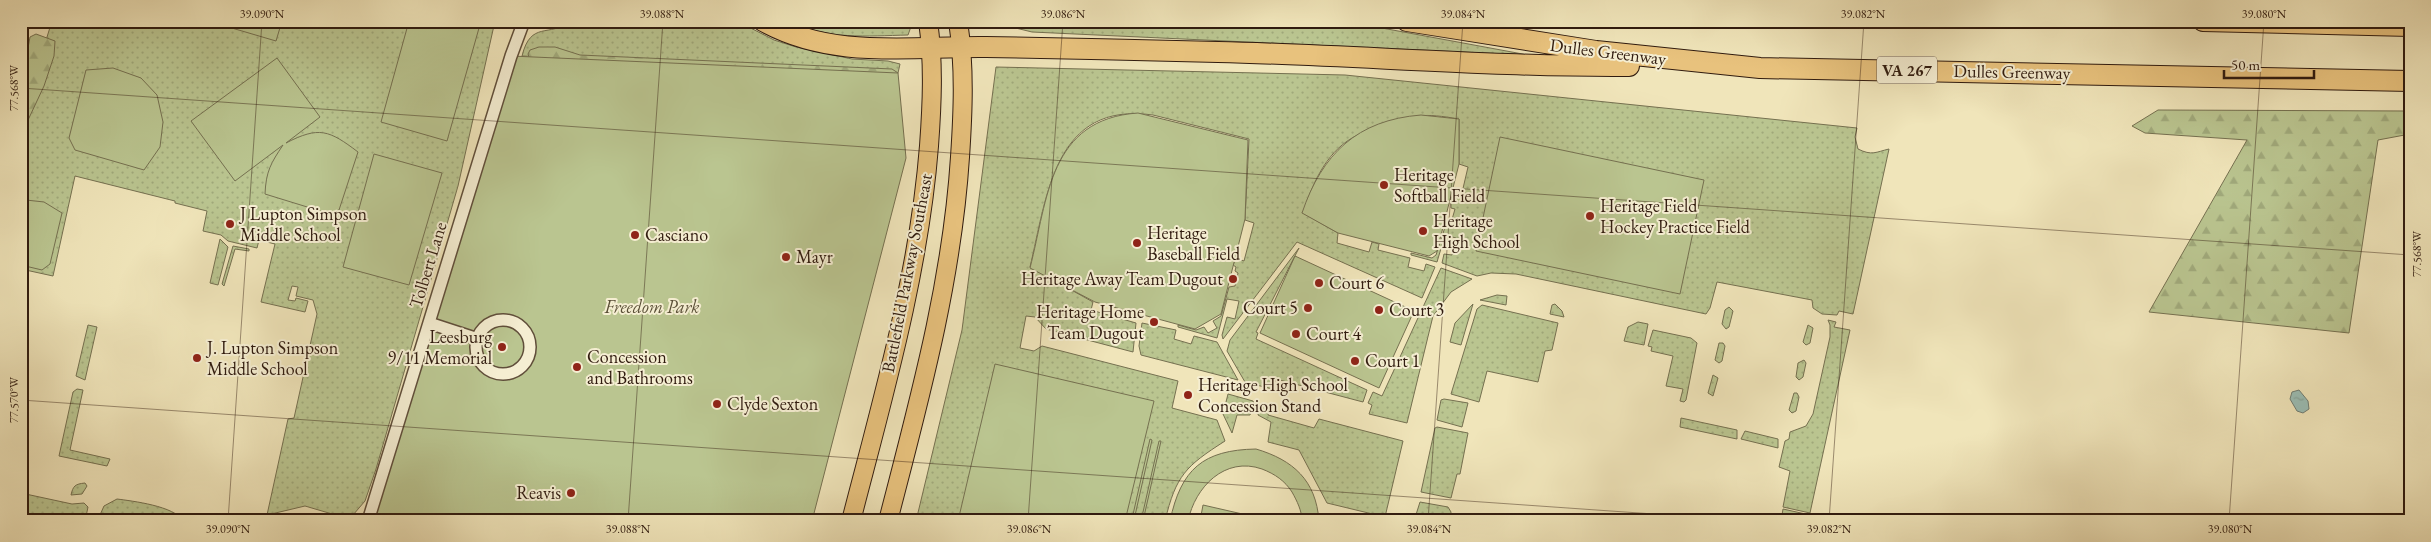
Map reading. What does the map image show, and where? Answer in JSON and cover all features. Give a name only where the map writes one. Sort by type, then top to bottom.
[{"type":"highway","points":[[764,21],[796,36],[822,44],[854,48],[961,47],[1255,53],[1566,66],[1728,65]]},
{"type":"highway","name":"Dulles Greenway","points":[[1407,21],[1541,44],[1728,65],[1822,70],[1931,70],[2410,81]]},
{"type":"highway","points":[[2203,21],[2410,26]]},
{"type":"main road","name":"Battlefield Parkway Southeast","points":[[851,521],[899,334],[920,224],[931,126],[931,48],[928,21]]},
{"type":"main road","name":"Battlefield Parkway Southeast","points":[[888,521],[928,365],[946,278],[958,195],[964,79],[958,21]]},
{"type":"street","name":"Tolbert Lane","points":[[368,521],[511,56],[524,21]]},
{"type":"street","points":[[507,320],[518,324],[528,335],[530,348],[528,357],[522,367],[514,372],[503,374],[492,372],[482,364],[477,354],[478,339],[486,326],[494,322],[507,320]]},
{"type":"street","points":[[429,323],[478,339]]},
{"type":"green space","points":[[52,21],[495,21],[458,186],[376,469],[365,501],[353,515],[339,516],[305,506],[267,515],[288,419],[294,418],[317,314],[313,300],[296,296],[298,287],[292,286],[288,300],[295,301],[296,298],[308,301],[305,312],[261,302],[275,244],[259,240],[257,248],[228,241],[221,235],[203,231],[207,211],[75,176],[53,276],[21,269],[21,97],[37,69]]},
{"type":"green space","points":[[208,21],[282,21],[276,41]]},
{"type":"green space","points":[[409,21],[481,21],[447,141],[381,122]]},
{"type":"green space","points":[[571,21],[737,21],[774,40],[796,47],[852,59],[888,61],[900,64],[898,73],[522,56],[530,38],[542,31],[555,29]]},
{"type":"green space","points":[[790,21],[913,21],[908,35],[848,36],[819,31]]},
{"type":"green space","points":[[987,21],[1344,21],[1528,55],[1032,32]]},
{"type":"green space","points":[[36,34],[55,41],[54,56],[44,86],[21,135],[21,56],[28,48],[30,37]]},
{"type":"green space","points":[[539,47],[555,47],[580,55],[892,69],[898,73],[894,79],[530,60],[528,54],[530,50]]},
{"type":"green space","name":"Freedom Park","points":[[511,56],[898,73],[906,158],[812,521],[368,521]]},
{"type":"green space","points":[[277,58],[320,117],[286,143],[307,134],[323,133],[339,139],[358,152],[339,210],[330,214],[265,194],[270,168],[283,145],[235,181],[191,121]]},
{"type":"green space","points":[[996,67],[1345,75],[1857,128],[1855,137],[1858,149],[1871,153],[1889,149],[1853,314],[1839,311],[1837,315],[1822,314],[1813,308],[1812,300],[1717,282],[1710,308],[1706,314],[1516,274],[1491,273],[1477,276],[1442,263],[1444,254],[1452,255],[1456,238],[1445,235],[1437,262],[1411,255],[1411,253],[1432,258],[1436,255],[1446,224],[1451,223],[1455,209],[1451,208],[1451,198],[1453,195],[1461,197],[1468,167],[1459,164],[1459,119],[1427,115],[1402,119],[1352,138],[1334,153],[1315,181],[1303,213],[1338,233],[1337,243],[1369,252],[1372,242],[1379,244],[1378,250],[1410,258],[1408,267],[1424,271],[1426,264],[1435,267],[1422,298],[1297,242],[1223,339],[1222,335],[1227,317],[1235,319],[1239,301],[1227,299],[1217,338],[1178,327],[1178,325],[1196,330],[1204,327],[1208,333],[1217,328],[1213,321],[1221,316],[1229,287],[1235,286],[1238,273],[1233,265],[1236,258],[1244,261],[1254,223],[1245,220],[1249,139],[1153,115],[1120,115],[1094,123],[1075,138],[1061,159],[1050,184],[1042,211],[1030,267],[1093,302],[1091,310],[1136,323],[1133,352],[1046,329],[1035,317],[1026,316],[1020,348],[1034,351],[1042,346],[1178,381],[1172,408],[1217,420],[1225,441],[1184,473],[1169,505],[1165,521],[916,521],[962,330]]},
{"type":"green space","points":[[113,68],[141,78],[157,95],[163,122],[160,147],[144,170],[75,150],[69,138],[86,70]]},
{"type":"green space","points":[[2158,110],[2410,111],[2410,134],[2378,140],[2349,333],[2149,312],[2247,140],[2145,133],[2132,126]]},
{"type":"green space","name":"Heritage Baseball Field","points":[[1138,113],[1248,140],[1245,219],[1221,314],[1195,329],[1095,302],[1030,268],[1049,190],[1057,167],[1069,146],[1086,130],[1109,119]]},
{"type":"green space","name":"Heritage Softball Field","points":[[1421,115],[1459,119],[1459,164],[1437,251],[1429,256],[1338,233],[1302,213],[1310,192],[1320,174],[1332,157],[1345,144],[1360,133],[1378,124],[1398,118]]},
{"type":"green space","name":"Heritage Field Hockey Practice Field","points":[[1500,137],[1704,180],[1680,294],[1476,251]]},
{"type":"green space","points":[[374,154],[442,173],[409,285],[343,267]]},
{"type":"green space","points":[[21,201],[44,202],[62,213],[50,264],[42,270],[21,265]]},
{"type":"green space","points":[[220,239],[228,247],[218,285],[210,283]]},
{"type":"green space","points":[[233,246],[249,249],[249,251],[235,249],[224,286],[222,284]]},
{"type":"green space","points":[[1299,248],[1256,332],[1258,333],[1256,339],[1367,390],[1363,402],[1276,379],[1272,389],[1245,382],[1227,351],[1230,340]]},
{"type":"green space","points":[[1295,256],[1414,311],[1379,388],[1260,333]]},
{"type":"green space","points":[[1441,268],[1472,279],[1451,292],[1433,316],[1407,423],[1369,414],[1372,405],[1368,403],[1373,392],[1382,396]]},
{"type":"green space","points":[[1497,295],[1507,296],[1506,305],[1480,300]]},
{"type":"green space","points":[[1473,304],[1461,345],[1450,342],[1455,323]]},
{"type":"green space","points":[[1555,304],[1562,311],[1564,317],[1550,314],[1552,305]]},
{"type":"green space","points":[[1482,305],[1558,323],[1552,350],[1545,351],[1538,382],[1487,371],[1479,402],[1451,394],[1477,309]]},
{"type":"green space","points":[[1729,307],[1733,311],[1729,327],[1726,329],[1722,324],[1725,310]]},
{"type":"green space","points":[[1828,320],[1836,322],[1834,327],[1850,330],[1810,513],[1783,507],[1790,471],[1779,467],[1785,441],[1789,439],[1790,432],[1806,426],[1813,414],[1830,337]]},
{"type":"green space","points":[[1638,322],[1648,324],[1644,345],[1624,341],[1628,327]]},
{"type":"green space","points":[[1142,323],[1176,330],[1174,339],[1191,344],[1194,336],[1217,342],[1238,380],[1141,355],[1139,346]]},
{"type":"green space","points":[[88,325],[97,327],[85,380],[76,376]]},
{"type":"green space","points":[[1808,325],[1813,328],[1810,343],[1806,345],[1803,342]]},
{"type":"green space","points":[[1653,330],[1691,338],[1697,343],[1686,400],[1684,402],[1680,401],[1683,389],[1666,386],[1673,356],[1651,351],[1652,347],[1648,346]]},
{"type":"green space","points":[[1719,343],[1723,343],[1725,346],[1722,361],[1719,363],[1715,360]]},
{"type":"green space","points":[[1804,360],[1806,363],[1803,377],[1799,380],[1796,377],[1798,363]]},
{"type":"green space","points":[[995,364],[1154,401],[1125,521],[958,521]]},
{"type":"green space","points":[[1713,375],[1718,378],[1713,396],[1708,393]]},
{"type":"green space","points":[[77,389],[83,390],[70,450],[110,459],[107,466],[59,456],[73,392]]},
{"type":"green space","points":[[1794,393],[1797,393],[1799,397],[1796,411],[1792,413],[1789,410]]},
{"type":"green space","points":[[1228,394],[1253,401],[1254,404],[1250,415],[1237,415],[1232,433],[1223,414]]},
{"type":"green space","points":[[1441,400],[1468,403],[1462,427],[1437,420]]},
{"type":"green space","points":[[1260,405],[1270,405],[1268,415],[1314,428],[1319,419],[1403,441],[1385,517],[1327,503],[1299,450],[1268,442],[1271,422],[1258,415]]},
{"type":"green space","points":[[1681,418],[1737,430],[1737,439],[1680,427]]},
{"type":"green space","points":[[1435,428],[1468,433],[1460,474],[1457,474],[1451,498],[1421,492]]},
{"type":"green space","points":[[1745,431],[1778,439],[1778,448],[1741,439]]},
{"type":"green space","points":[[1150,439],[1152,440],[1134,520],[1132,519]]},
{"type":"green space","points":[[1159,441],[1161,441],[1143,521],[1141,521]]},
{"type":"green space","points":[[1256,449],[1281,459],[1308,483],[1317,507],[1319,521],[1302,521],[1297,502],[1286,484],[1267,471],[1248,466],[1236,467],[1214,477],[1197,497],[1188,521],[1170,521],[1181,488],[1197,466],[1222,453]]},
{"type":"green space","points":[[85,483],[87,486],[82,494],[71,495],[75,486]]},
{"type":"green space","points":[[21,493],[72,504],[84,503],[88,507],[85,521],[21,521]]},
{"type":"green space","points":[[117,499],[163,508],[183,521],[100,521],[100,516],[107,516],[100,515],[104,506]]},
{"type":"green space","points":[[1420,502],[1448,507],[1451,512],[1450,521],[1414,521]]},
{"type":"green space","points":[[1203,505],[1273,521],[1200,521]]},
{"type":"green space","points":[[1783,509],[1810,515],[1809,521],[1781,521]]},
{"type":"water","points":[[2299,390],[2308,401],[2309,409],[2303,413],[2297,411],[2290,399],[2292,392]]},
{"type":"place","name":"Heritage Softball Field","points":[[1384,185]]},
{"type":"place","name":"Heritage Field Hockey Practice Field","points":[[1590,216]]},
{"type":"place","name":"J Lupton Simpson Middle School","points":[[230,224]]},
{"type":"place","name":"Heritage High School","points":[[1423,231]]},
{"type":"place","name":"Casciano","points":[[635,235]]},
{"type":"place","name":"Heritage Baseball Field","points":[[1137,243]]},
{"type":"place","name":"Mayr","points":[[786,257]]},
{"type":"place","name":"Heritage Away Team Dugout","points":[[1233,279]]},
{"type":"place","name":"Court 6","points":[[1319,283]]},
{"type":"place","name":"Court 5","points":[[1308,308]]},
{"type":"place","name":"Court 3","points":[[1379,310]]},
{"type":"place","name":"Heritage Home Team Dugout","points":[[1154,322]]},
{"type":"place","name":"Court 4","points":[[1296,334]]},
{"type":"place","name":"Leesburg 9/11 Memorial","points":[[502,347]]},
{"type":"place","name":"J. Lupton Simpson Middle School","points":[[197,358]]},
{"type":"place","name":"Court 1","points":[[1355,361]]},
{"type":"place","name":"Concession and Bathrooms","points":[[577,367]]},
{"type":"place","name":"Heritage High School Concession Stand","points":[[1188,395]]},
{"type":"place","name":"Clyde Sexton","points":[[717,404]]},
{"type":"place","name":"Reavis","points":[[571,493]]}]
